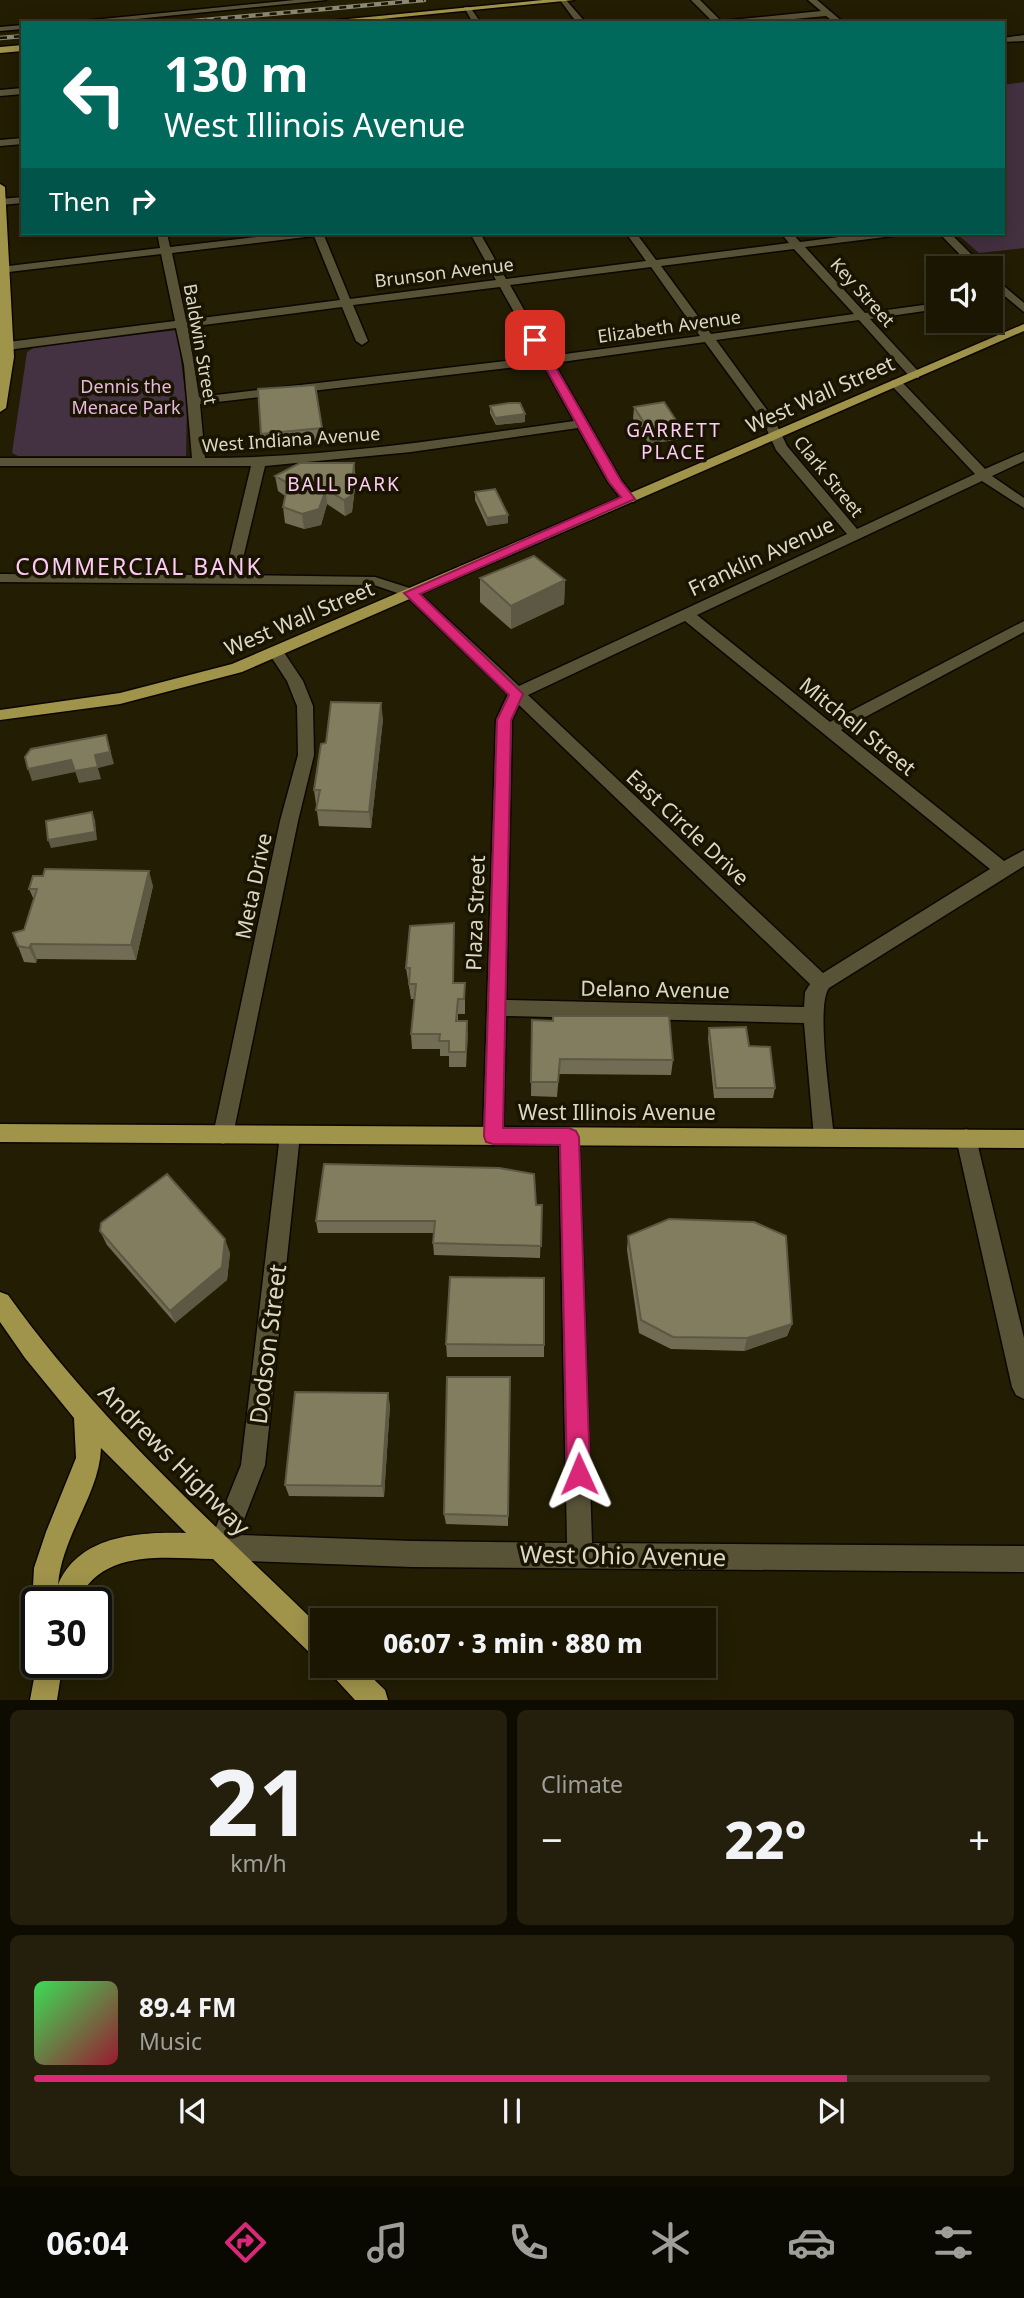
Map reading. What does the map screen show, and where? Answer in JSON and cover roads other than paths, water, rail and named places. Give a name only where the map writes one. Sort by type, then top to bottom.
[{"type":"main road","points":[[354,21],[570,0]]},
{"type":"main road","points":[[0,50],[21,48]]},
{"type":"main road","points":[[0,187],[4,346],[0,408]]},
{"type":"main road","name":"West Wall Street","points":[[0,715],[102,702],[176,687],[276,652],[1024,327]]},
{"type":"main road","name":"West Illinois Avenue","points":[[0,1133],[1024,1139]]},
{"type":"main road","name":"Andrews Highway","points":[[0,1303],[36,1354],[86,1414],[310,1635]]},
{"type":"main road","points":[[43,1587],[59,1526],[89,1461],[86,1414]]},
{"type":"main road","points":[[71,1587],[76,1576],[100,1554],[130,1546],[221,1547]]},
{"type":"main road","points":[[43,1699],[47,1678]]},
{"type":"main road","points":[[353,1678],[375,1699]]},
{"type":"street","points":[[85,21],[254,3],[322,0]]},
{"type":"street","points":[[695,0],[719,21]]},
{"type":"street","points":[[812,0],[838,21]]},
{"type":"street","points":[[563,1],[580,21]]},
{"type":"street","points":[[467,9],[476,21]]},
{"type":"street","points":[[740,21],[827,12]]},
{"type":"street","points":[[0,29],[21,27]]},
{"type":"street","points":[[1005,40],[1024,38]]},
{"type":"street","points":[[0,93],[21,91]]},
{"type":"street","points":[[0,144],[21,141]]},
{"type":"street","points":[[1,202],[21,200]]},
{"type":"street","name":"Baldwin Street","points":[[162,235],[183,323],[195,401],[199,463]]},
{"type":"street","points":[[2,270],[300,235]]},
{"type":"street","points":[[318,235],[362,341]]},
{"type":"street","points":[[476,235],[615,482],[629,499]]},
{"type":"street","name":"Clark Street","points":[[632,235],[769,421],[781,447],[855,535]]},
{"type":"street","name":"Key Street","points":[[788,235],[915,375]]},
{"type":"street","name":"Brunson Avenue","points":[[4,346],[877,235]]},
{"type":"street","points":[[946,235],[968,256]]},
{"type":"street","points":[[1003,289],[1024,309]]},
{"type":"street","points":[[1003,297],[1011,296]]},
{"type":"street","name":"Elizabeth Avenue","points":[[195,401],[546,360],[926,308]]},
{"type":"street","points":[[896,383],[983,475],[1024,504]]},
{"type":"street","name":"West Indiana Avenue","points":[[0,462],[259,462],[411,448],[582,424]]},
{"type":"street","name":"Franklin Avenue","points":[[516,694],[1024,456]]},
{"type":"street","points":[[231,580],[259,462]]},
{"type":"street","points":[[0,578],[375,581],[411,593]]},
{"type":"street","name":"East Circle Drive","points":[[411,593],[822,983]]},
{"type":"street","name":"Mitchell Street","points":[[686,614],[1003,870]]},
{"type":"street","points":[[830,730],[1024,626]]},
{"type":"street","name":"Meta Drive","points":[[223,1135],[306,755],[305,706],[295,681],[276,652]]},
{"type":"street","name":"Plaza Street","points":[[493,1136],[504,720],[516,694]]},
{"type":"street","points":[[824,1138],[813,1015],[815,992],[822,983],[1024,857]]},
{"type":"street","name":"Delano Avenue","points":[[495,1008],[813,1015]]},
{"type":"street","name":"Dodson Street","points":[[221,1547],[254,1465],[290,1135]]},
{"type":"street","points":[[569,1137],[580,1555]]},
{"type":"street","points":[[966,1138],[1024,1387]]},
{"type":"street","name":"West Ohio Avenue","points":[[221,1547],[412,1554],[1024,1559]]},
{"type":"railway","points":[[194,21],[424,0]]},
{"type":"railway","points":[[0,38],[21,36]]},
{"type":"district","name":"GARRETT PLACE","points":[[674,441]]},
{"type":"district","name":"BALL PARK","points":[[344,484]]},
{"type":"district","name":"COMMERCIAL BANK","points":[[139,566]]},
{"type":"park label","name":"Dennis the Menace Park","points":[[126,396]]}]
